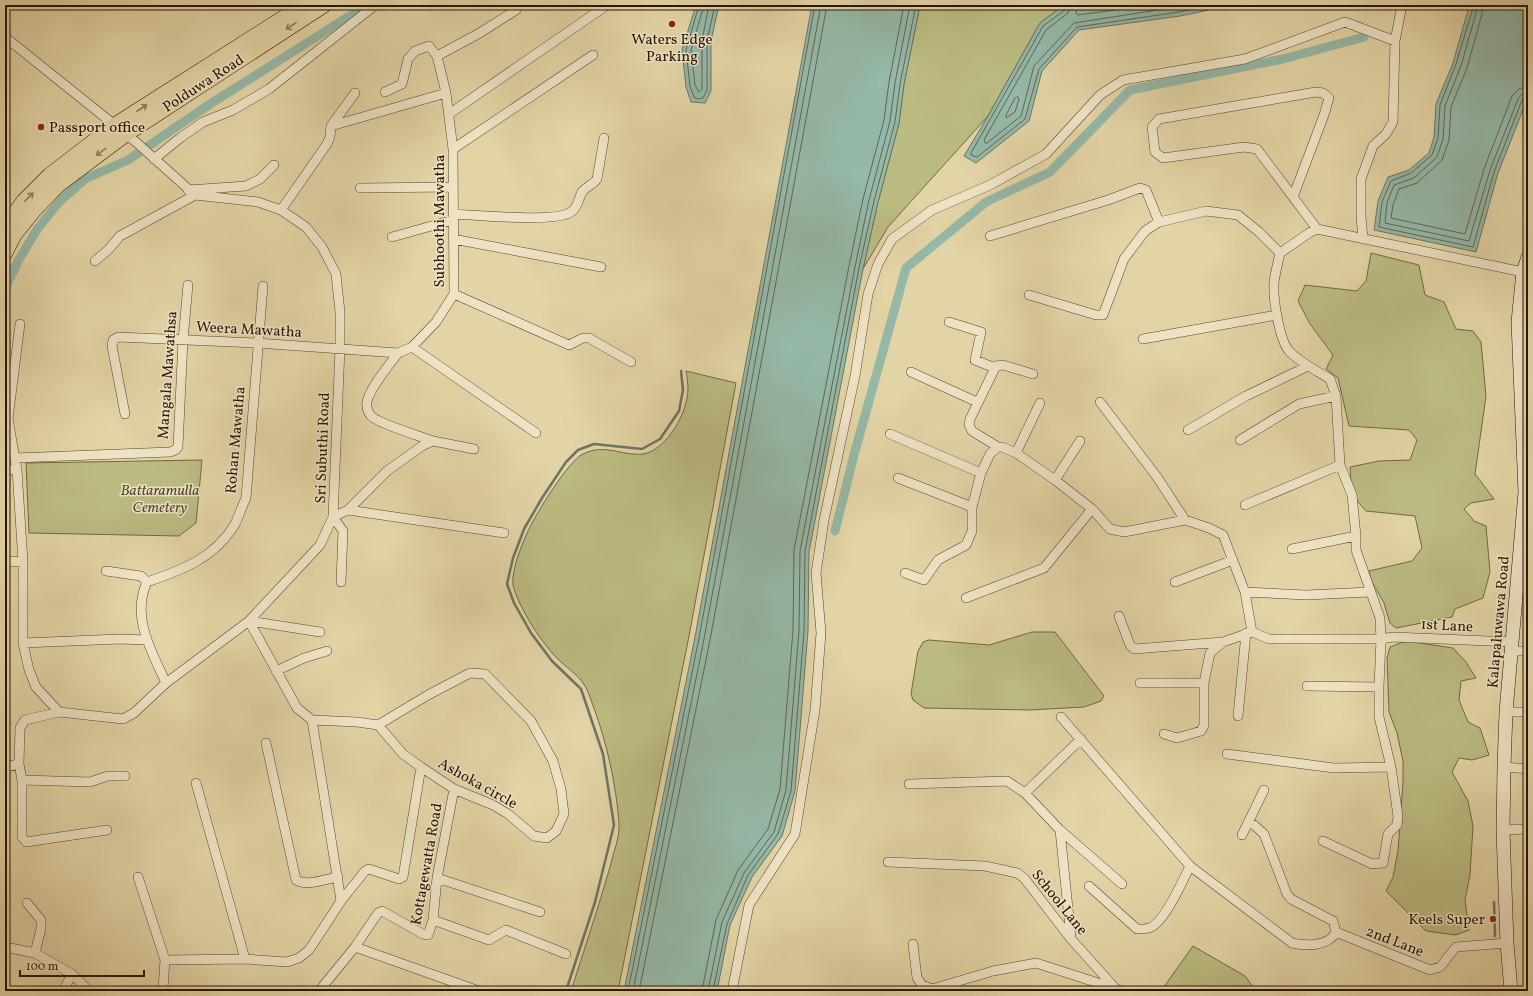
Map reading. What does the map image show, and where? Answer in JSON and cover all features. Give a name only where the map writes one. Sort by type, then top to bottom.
[{"type":"main road","name":"Polduwa Road","points":[[5,227],[24,202],[50,176],[304,5]]},
{"type":"main road","name":"Polduwa Road","points":[[5,253],[14,235],[58,184],[120,130],[324,5]]},
{"type":"street","points":[[151,157],[203,122],[233,110],[269,89],[374,6],[378,5]]},
{"type":"street","points":[[385,92],[402,84],[408,59],[415,51],[429,46],[437,56],[478,34],[516,10],[519,5]]},
{"type":"street","points":[[449,114],[607,5]]},
{"type":"street","points":[[1363,238],[1360,217],[1361,179],[1373,146],[1386,134],[1393,122],[1395,41],[1402,5]]},
{"type":"street","points":[[732,991],[749,904],[795,834],[815,710],[821,633],[816,573],[822,535],[855,376],[868,294],[878,264],[892,239],[932,210],[990,185],[1046,154],[1100,95],[1123,80],[1245,59],[1345,22],[1395,41]]},
{"type":"street","points":[[5,37],[137,143],[192,192]]},
{"type":"street","points":[[453,149],[593,55]]},
{"type":"street","name":"Subhoothi Mawatha","points":[[340,348],[398,353],[412,347],[436,322],[454,294],[452,186],[453,149],[446,93],[437,56]]},
{"type":"street","points":[[1293,197],[1329,98],[1323,93],[1316,92],[1159,119],[1152,127],[1155,152],[1163,158],[1244,147],[1257,149],[1316,229]]},
{"type":"street","points":[[281,210],[327,144],[330,137],[331,126],[355,93]]},
{"type":"street","points":[[331,126],[446,93]]},
{"type":"street","points":[[392,237],[453,217],[545,218],[570,213],[576,208],[584,189],[593,184],[597,179],[604,138]]},
{"type":"street","points":[[95,261],[108,250],[120,236],[192,192],[246,186],[260,179],[274,165]]},
{"type":"street","points":[[360,188],[452,186]]},
{"type":"street","points":[[990,236],[1108,200],[1140,188],[1146,190],[1159,222]]},
{"type":"street","name":"Sri Subuthi Road","points":[[107,830],[26,842],[22,837],[22,780],[19,764],[20,728],[25,720],[59,712],[123,719],[134,713],[166,682],[249,621],[320,545],[333,517],[340,348],[340,312],[336,274],[322,247],[306,227],[281,210],[258,202],[192,192]]},
{"type":"street","points":[[1029,295],[1096,315],[1103,315],[1124,259],[1145,231],[1159,222],[1206,211],[1238,215],[1260,232],[1280,253]]},
{"type":"street","points":[[1322,840],[1372,864],[1383,863],[1388,834],[1396,824],[1398,816],[1391,767],[1379,717],[1381,639],[1380,618],[1356,550],[1352,495],[1340,464],[1336,396],[1330,379],[1308,366],[1289,351],[1283,342],[1276,315],[1274,284],[1280,253],[1316,229],[1523,272]]},
{"type":"street","points":[[453,239],[601,267]]},
{"type":"street","name":"Kalapaluwawa Road","points":[[1511,991],[1507,943],[1503,830],[1504,767],[1506,712],[1512,647],[1523,569],[1526,468],[1524,370],[1518,322],[1523,272],[1528,258]]},
{"type":"street","name":"Mangala Mawathsa","points":[[15,458],[170,452],[178,447],[183,340],[188,285]]},
{"type":"street","name":"Rohan Mawatha","points":[[146,582],[171,574],[201,560],[224,540],[235,523],[246,498],[257,343],[263,286]]},
{"type":"street","points":[[454,294],[568,345],[583,338],[589,338],[631,362]]},
{"type":"street","points":[[1143,339],[1276,315]]},
{"type":"street","points":[[949,322],[981,332],[975,360],[995,368]]},
{"type":"street","points":[[20,324],[8,419],[17,470],[23,562],[23,643],[29,670],[36,687],[59,712]]},
{"type":"street","name":"Weera Mawatha","points":[[125,414],[112,346],[113,340],[118,337],[340,348]]},
{"type":"street","points":[[412,347],[536,433]]},
{"type":"street","points":[[398,353],[371,391],[367,402],[368,412],[371,416],[379,421],[433,441],[474,449]]},
{"type":"street","points":[[1032,374],[1003,365],[995,368],[977,402],[969,425],[972,431],[998,447],[1002,447],[1016,453],[1055,480],[1092,509],[1110,529],[1124,532],[1185,520],[1210,528],[1223,535],[1245,592],[1249,632],[1238,716]]},
{"type":"street","points":[[1188,430],[1246,396],[1308,366]]},
{"type":"street","points":[[911,372],[977,402]]},
{"type":"street","points":[[1240,440],[1300,404],[1336,396]]},
{"type":"street","points":[[1100,402],[1157,477],[1185,520]]},
{"type":"street","points":[[1016,453],[1040,403]]},
{"type":"street","points":[[890,434],[981,473]]},
{"type":"street","points":[[340,582],[343,531],[333,517],[348,510],[386,471],[422,446],[433,441]]},
{"type":"street","points":[[1055,480],[1080,441]]},
{"type":"street","points":[[905,573],[924,580],[938,560],[966,545],[972,531],[972,507],[981,473],[990,454],[998,447]]},
{"type":"street","points":[[1245,505],[1340,464]]},
{"type":"street","points":[[5,469],[17,470]]},
{"type":"street","points":[[898,478],[972,507]]},
{"type":"street","points":[[966,598],[1044,568],[1092,509]]},
{"type":"street","points":[[348,510],[504,533]]},
{"type":"street","points":[[1292,549],[1356,536]]},
{"type":"street","points":[[1175,582],[1233,560]]},
{"type":"street","points":[[5,561],[23,562]]},
{"type":"street","points":[[106,571],[141,576],[146,582],[143,590],[140,616],[147,640],[166,682]]},
{"type":"street","points":[[1245,592],[1306,595],[1370,592]]},
{"type":"street","points":[[1119,616],[1130,646],[1134,649],[1223,642],[1249,632]]},
{"type":"street","points":[[249,621],[320,632]]},
{"type":"street","points":[[249,621],[297,708],[312,720],[357,722],[378,726]]},
{"type":"street","name":"1st Lane","points":[[1249,632],[1269,639],[1381,639],[1393,637],[1512,647],[1528,651]]},
{"type":"street","points":[[23,643],[120,639],[147,640]]},
{"type":"street","points":[[1164,734],[1177,738],[1201,731],[1204,725],[1204,683],[1210,653],[1223,642]]},
{"type":"street","points":[[276,671],[304,658],[326,651]]},
{"type":"street","name":"Ashoka circle","points":[[470,673],[485,674],[531,721],[550,754],[561,790],[564,814],[556,830],[547,838],[534,836],[508,814],[493,805],[454,789],[421,767],[403,754],[378,726],[428,695],[470,673]]},
{"type":"street","points":[[1140,683],[1204,683]]},
{"type":"street","points":[[1307,686],[1379,687]]},
{"type":"street","points":[[1506,712],[1528,712]]},
{"type":"street","points":[[1061,717],[1190,866],[1292,943],[1304,946],[1320,944],[1333,937],[1336,932],[1333,921],[1291,899],[1287,894],[1264,834],[1248,822]]},
{"type":"street","points":[[312,720],[341,901]]},
{"type":"street","points":[[1025,793],[1081,739]]},
{"type":"street","points":[[266,743],[296,880],[301,883],[307,883],[338,877]]},
{"type":"street","points":[[1227,754],[1334,768],[1391,767]]},
{"type":"street","points":[[5,767],[19,764]]},
{"type":"street","points":[[165,960],[245,959],[287,962],[300,958],[309,950],[341,901],[365,871],[369,869],[399,879],[403,877],[421,767]]},
{"type":"street","points":[[1504,767],[1528,769]]},
{"type":"street","points":[[22,780],[90,782],[108,776],[125,776]]},
{"type":"street","points":[[909,784],[1007,781],[1025,793],[1060,830],[1122,884]]},
{"type":"street","points":[[196,783],[245,959]]},
{"type":"street","name":"Kottagewatta Road","points":[[319,991],[355,947],[378,913],[382,911],[423,934],[428,935],[433,920],[437,878],[454,789]]},
{"type":"street","points":[[1242,835],[1264,790]]},
{"type":"street","points":[[1503,830],[1528,829]]},
{"type":"street","points":[[1060,830],[1071,939]]},
{"type":"street","name":"School Lane","points":[[888,862],[985,866],[1017,873],[1024,878],[1071,939],[1118,989]]},
{"type":"street","points":[[1089,886],[1136,929],[1150,928],[1158,923],[1173,899],[1190,866]]},
{"type":"street","points":[[138,877],[165,960],[163,988],[160,991]]},
{"type":"street","points":[[437,878],[540,912]]},
{"type":"street","points":[[27,903],[41,920],[41,929],[35,953]]},
{"type":"street","points":[[433,920],[489,940],[506,930],[566,954]]},
{"type":"street","name":"2nd Lane","points":[[1336,932],[1430,970],[1440,967],[1456,947],[1507,943]]},
{"type":"street","points":[[913,944],[917,978],[922,985],[932,989],[993,971],[1036,963],[1118,989]]},
{"type":"street","points":[[355,947],[479,991]]},
{"type":"street","points":[[5,948],[35,953],[72,974],[89,991]]},
{"type":"street","points":[[63,991],[72,974]]},
{"type":"green space","points":[[920,5],[1064,5],[1040,23],[988,116],[888,227],[863,269],[878,202],[899,123],[904,84]]},
{"type":"green space","points":[[1371,253],[1419,265],[1425,295],[1444,302],[1456,329],[1473,331],[1481,342],[1486,396],[1475,474],[1494,499],[1471,503],[1464,509],[1474,521],[1486,526],[1490,572],[1483,598],[1455,609],[1452,617],[1396,628],[1390,623],[1384,603],[1371,580],[1369,571],[1412,561],[1422,548],[1415,516],[1366,511],[1352,495],[1350,467],[1379,461],[1410,460],[1417,440],[1409,430],[1349,426],[1338,378],[1326,369],[1333,355],[1310,324],[1298,301],[1305,285],[1357,291],[1366,281]]},
{"type":"green space","points":[[686,371],[736,383],[689,636],[618,991],[571,991],[601,898],[617,840],[619,823],[616,794],[603,736],[588,691],[579,678],[560,661],[537,633],[516,594],[513,585],[514,572],[519,552],[532,523],[561,477],[577,459],[583,454],[599,450],[643,454],[652,451],[668,438],[680,419],[687,398],[688,382]]},
{"type":"green space","name":"Battaramulla Cemetery","points":[[202,460],[196,523],[179,536],[29,533],[26,463]]},
{"type":"green space","points":[[1032,632],[1055,632],[1104,696],[1101,701],[1084,707],[1030,710],[924,708],[913,700],[911,694],[918,651],[923,642],[929,640],[989,645]]},
{"type":"green space","points":[[1406,641],[1453,648],[1466,662],[1476,678],[1461,681],[1459,700],[1468,722],[1480,728],[1489,755],[1472,760],[1459,758],[1452,772],[1468,801],[1473,826],[1470,875],[1465,900],[1469,930],[1456,935],[1426,931],[1386,891],[1393,877],[1398,851],[1403,783],[1403,761],[1397,733],[1389,712],[1387,658],[1390,647]]},
{"type":"green space","points":[[1193,946],[1245,976],[1256,991],[1161,991]]},
{"type":"water","points":[[696,5],[719,5],[711,41],[711,91],[705,103],[691,102],[686,87],[682,50]]},
{"type":"water","points":[[812,5],[920,5],[904,84],[899,123],[878,202],[863,269],[809,552],[808,631],[795,791],[782,836],[752,877],[730,925],[717,991],[624,991],[695,637]]},
{"type":"water","points":[[1064,5],[1233,5],[1180,16],[1079,30],[1042,71],[1029,121],[976,163],[964,156],[1040,23]]},
{"type":"water","points":[[1468,5],[1528,5],[1528,97],[1498,173],[1476,252],[1374,230],[1378,201],[1388,177],[1409,170],[1429,153],[1434,137],[1436,104],[1453,63],[1468,10]]},
{"type":"waterway","points":[[5,289],[18,261],[38,228],[60,201],[85,179],[128,160],[210,104],[367,5]]},
{"type":"waterway","points":[[835,531],[854,455],[906,268],[986,202],[1050,172],[1130,90],[1283,59],[1364,37]]},
{"type":"waterway","points":[[566,991],[595,902],[614,825],[603,754],[581,689],[552,661],[531,633],[514,603],[507,584],[513,558],[524,529],[542,498],[566,462],[578,450],[594,444],[642,449],[660,439],[679,411],[683,390],[681,371]]},
{"type":"waterway","points":[[1494,902],[1495,936]]},
{"type":"place","name":"Waters Edge Parking","points":[[672,24]]},
{"type":"place","name":"Passport office","points":[[41,127]]},
{"type":"place","name":"Keels Super","points":[[1493,919]]}]
